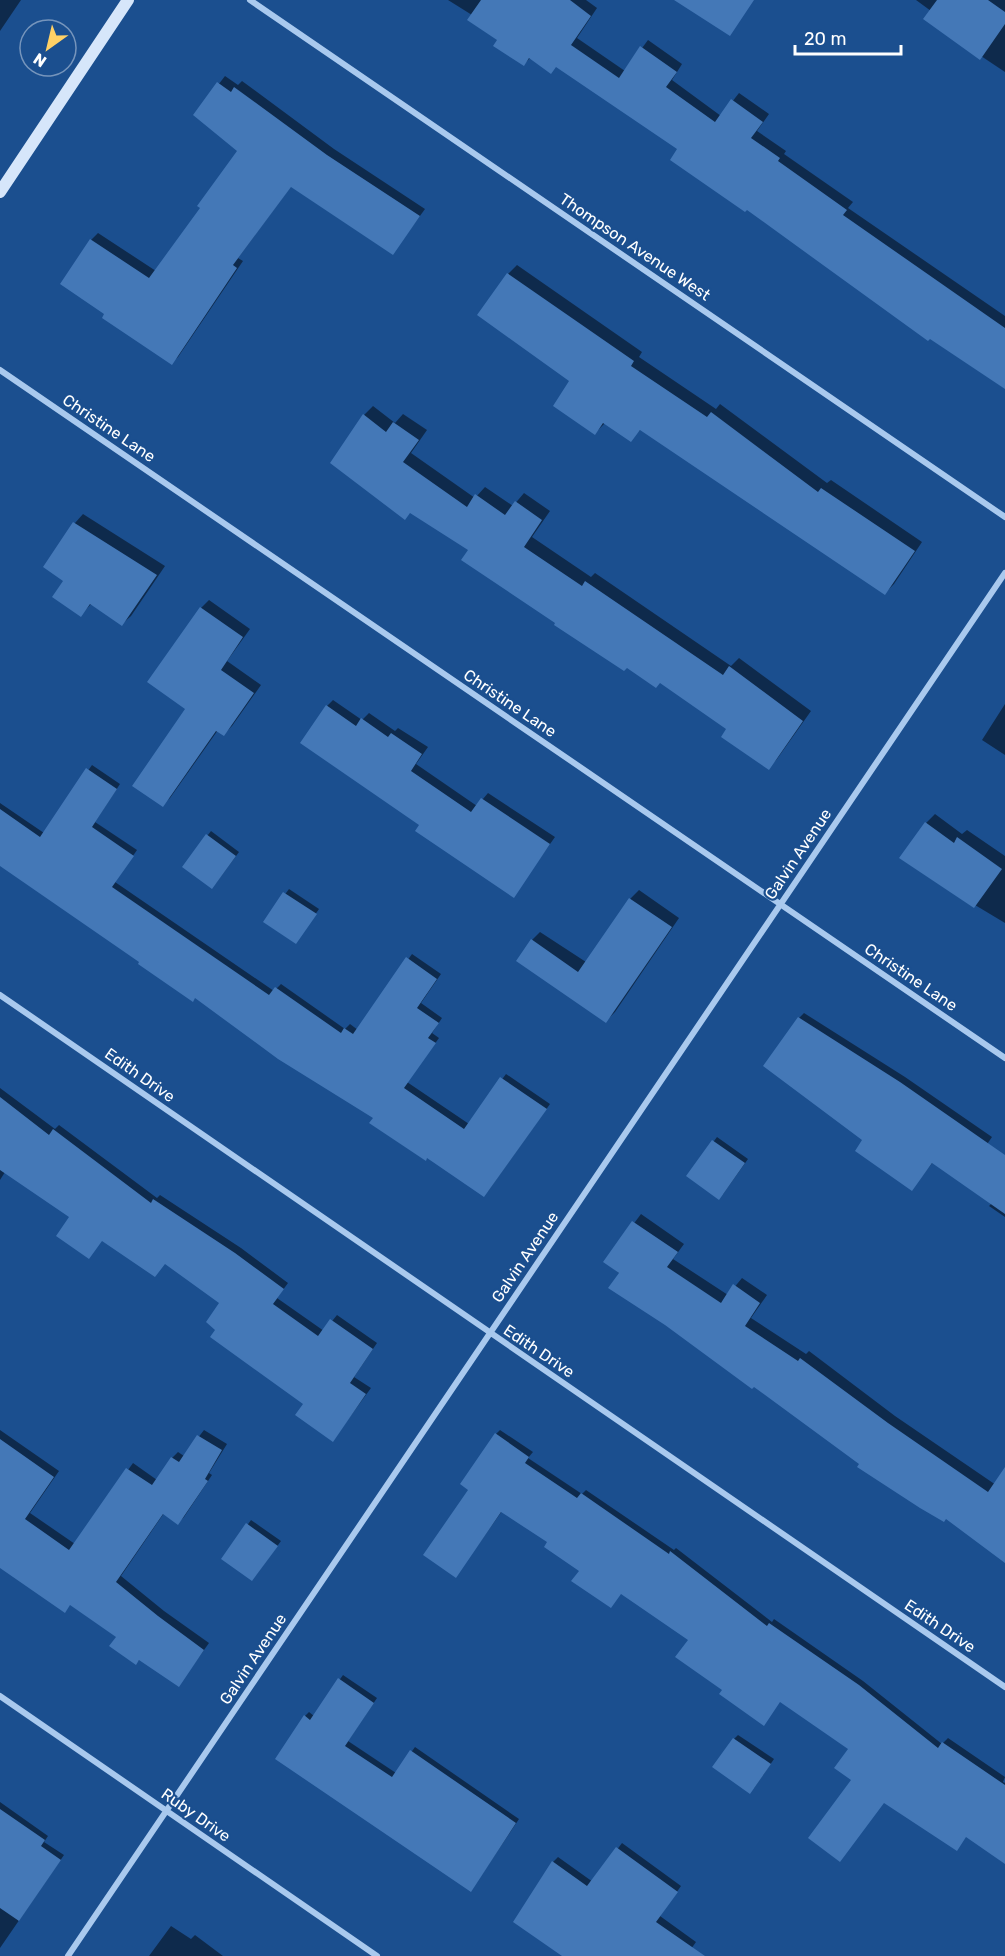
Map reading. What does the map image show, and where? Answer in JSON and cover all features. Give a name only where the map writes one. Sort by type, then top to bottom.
[{"type":"street","points":[[0,192],[128,0]]},
{"type":"street","name":"Thompson Avenue West","points":[[250,0],[1005,517]]},
{"type":"street","name":"Christine Lane","points":[[0,370],[1005,1058]]},
{"type":"street","name":"Galvin Avenue","points":[[68,1956],[1005,573]]},
{"type":"street","name":"Edith Drive","points":[[0,994],[1005,1687]]},
{"type":"street","name":"Ruby Drive","points":[[0,1696],[377,1956]]},
{"type":"building","points":[[481,0],[570,0],[591,16],[571,45],[619,78],[640,46],[677,72],[666,87],[715,122],[731,99],[763,122],[751,138],[780,158],[778,161],[847,210],[843,215],[1005,328],[1005,389],[930,339],[928,341],[747,210],[745,212],[670,160],[677,149],[556,67],[551,74],[529,58],[524,66],[493,46],[497,40],[467,20]]},
{"type":"building","points":[[674,0],[754,0],[730,36]]},
{"type":"building","points":[[937,0],[988,0],[1005,12],[1005,24],[980,60],[923,19]]},
{"type":"building","points":[[217,82],[231,92],[234,87],[327,155],[420,216],[393,255],[291,187],[233,265],[237,268],[172,365],[102,318],[104,314],[60,284],[90,239],[149,278],[200,208],[197,206],[237,151],[193,115]]},
{"type":"building","points":[[507,273],[634,361],[631,366],[707,417],[711,412],[818,492],[821,488],[915,551],[885,595],[640,430],[631,442],[603,423],[595,435],[553,406],[569,381],[477,315]]},
{"type":"building","points":[[363,414],[386,432],[393,422],[419,440],[403,462],[467,507],[475,494],[505,515],[515,501],[542,520],[524,547],[582,586],[585,581],[723,675],[729,666],[803,721],[769,770],[721,737],[726,729],[660,683],[656,688],[627,668],[624,671],[554,625],[555,623],[461,560],[468,550],[410,513],[405,520],[330,463]]},
{"type":"building","points":[[73,522],[157,575],[122,626],[90,604],[81,617],[52,597],[63,581],[43,567]]},
{"type":"building","points":[[200,607],[243,637],[221,670],[254,693],[224,736],[216,731],[163,807],[132,786],[185,709],[147,682]]},
{"type":"building","points":[[326,705],[356,726],[361,718],[388,737],[391,733],[422,754],[411,771],[471,812],[481,798],[550,844],[514,898],[415,831],[419,825],[300,743]]},
{"type":"building","points":[[86,768],[117,789],[92,827],[134,856],[112,887],[269,995],[275,987],[341,1033],[344,1028],[353,1034],[406,957],[437,979],[417,1008],[439,1023],[428,1038],[436,1043],[404,1088],[464,1129],[500,1077],[547,1109],[484,1197],[427,1158],[426,1161],[369,1123],[373,1118],[278,1059],[195,998],[193,1002],[0,866],[0,809],[40,837]]},
{"type":"building","points":[[925,822],[954,843],[957,837],[1002,869],[974,908],[899,858]]},
{"type":"building","points":[[206,834],[236,856],[212,889],[182,867]]},
{"type":"building","points":[[283,892],[317,914],[296,944],[263,922]]},
{"type":"building","points":[[629,898],[672,927],[606,1023],[516,961],[531,939],[578,972]]},
{"type":"building","points":[[798,1017],[900,1082],[1005,1155],[1005,1214],[932,1163],[912,1191],[855,1151],[862,1140],[763,1066]]},
{"type":"building","points":[[0,1097],[49,1135],[53,1129],[151,1203],[153,1199],[235,1253],[284,1289],[273,1304],[318,1336],[330,1319],[373,1349],[350,1383],[366,1394],[333,1442],[295,1415],[303,1404],[210,1337],[215,1330],[206,1322],[219,1303],[165,1264],[155,1277],[102,1241],[89,1259],[56,1236],[69,1217],[0,1170]]},
{"type":"building","points":[[712,1140],[745,1163],[719,1200],[686,1176]]},
{"type":"building","points":[[632,1221],[678,1252],[667,1267],[721,1303],[733,1284],[760,1303],[745,1326],[798,1361],[800,1358],[888,1423],[988,1492],[1005,1467],[1005,1563],[946,1519],[944,1522],[920,1508],[857,1467],[859,1464],[754,1387],[752,1389],[665,1325],[608,1288],[619,1273],[603,1262]]},
{"type":"building","points":[[495,1433],[529,1457],[525,1463],[577,1498],[581,1493],[669,1554],[670,1551],[767,1626],[769,1623],[859,1685],[938,1748],[942,1742],[1005,1785],[1005,1864],[966,1837],[957,1851],[884,1803],[840,1862],[808,1838],[851,1780],[834,1768],[848,1749],[780,1702],[764,1726],[719,1694],[722,1690],[675,1657],[688,1640],[621,1594],[611,1608],[571,1581],[579,1571],[544,1547],[547,1542],[501,1512],[456,1578],[423,1555],[468,1490],[460,1484]]},
{"type":"building","points":[[197,1435],[222,1450],[205,1479],[208,1481],[178,1525],[163,1514],[116,1582],[204,1650],[179,1687],[139,1660],[136,1665],[109,1646],[116,1637],[70,1605],[65,1613],[0,1568],[0,1439],[54,1477],[25,1519],[69,1550],[126,1468],[152,1485],[171,1457],[179,1462]]},
{"type":"building","points":[[246,1523],[278,1546],[252,1581],[221,1559]]},
{"type":"building","points":[[338,1678],[374,1703],[345,1746],[392,1777],[410,1750],[516,1823],[471,1892],[275,1759],[304,1715],[310,1720]]},
{"type":"building","points":[[733,1738],[771,1764],[750,1794],[712,1767]]},
{"type":"building","points":[[0,1809],[45,1840],[41,1846],[61,1860],[19,1921],[0,1908]]},
{"type":"building","points":[[616,1847],[678,1892],[656,1922],[705,1956],[562,1956],[513,1922],[552,1861],[587,1886]]}]
